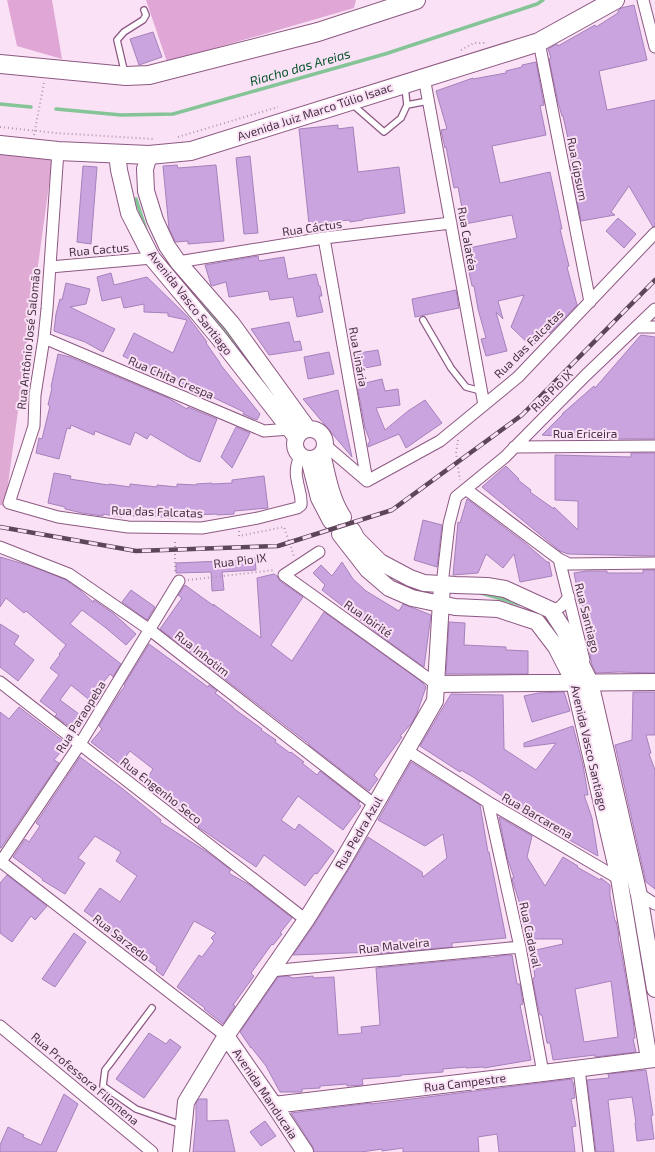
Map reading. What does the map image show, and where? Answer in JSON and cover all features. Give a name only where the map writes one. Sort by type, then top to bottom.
[{"type":"main road","name":"Avenida Juiz Marco Túlio Isaac","points":[[0,145],[33,140],[58,151],[149,155],[191,151],[539,42],[615,0]]},
{"type":"main road","points":[[0,64],[126,76],[149,75],[318,32],[411,1]]},
{"type":"street","points":[[643,0],[655,47]]},
{"type":"street","name":"Rua Gipsum","points":[[539,42],[590,302]]},
{"type":"street","name":"Rua Calatéa","points":[[424,77],[484,405]]},
{"type":"street","name":"Rua Antônio José Salomão","points":[[9,503],[34,426],[35,395],[44,338],[58,151]]},
{"type":"street","name":"Avenida Vasco Santiago","points":[[117,153],[119,170],[129,213],[152,258],[298,432]]},
{"type":"street","name":"Avenida Vasco Santiago","points":[[149,155],[146,169],[146,191],[155,220],[167,246],[178,262],[232,324],[298,432],[295,442],[297,452],[314,453]]},
{"type":"street","name":"Rua Cáctus","points":[[178,262],[324,238],[451,223]]},
{"type":"street","name":"Rua das Falcatas","points":[[367,481],[440,441],[518,377],[655,233]]},
{"type":"street","name":"Rua Linária","points":[[324,238],[367,481]]},
{"type":"street","name":"Rua Cactus","points":[[50,267],[152,258]]},
{"type":"street","name":"Rua Pio IX","points":[[464,491],[514,447],[655,309]]},
{"type":"street","points":[[637,327],[655,327]]},
{"type":"street","name":"Rua Chita Crespa","points":[[44,338],[264,431],[298,432]]},
{"type":"street","name":"Avenida Vasco Santiago","points":[[298,432],[313,429],[322,435],[324,440],[314,453],[319,498],[341,526],[368,570],[389,588],[412,598],[455,607],[498,609],[537,622],[556,647],[574,682],[619,878],[652,1059]]},
{"type":"street","name":"Rua Ericeira","points":[[514,447],[655,446]]},
{"type":"street","points":[[314,453],[367,481]]},
{"type":"street","name":"Rua das Falcatas","points":[[9,503],[58,517],[128,527],[202,528],[258,518],[297,508],[301,505],[302,498],[296,478],[297,463],[314,453]]},
{"type":"street","points":[[464,491],[559,559],[569,564],[655,563]]},
{"type":"street","name":"Rua Pedra Azul","points":[[181,1152],[186,1102],[226,1036],[306,920],[341,864],[434,701],[442,585],[449,524],[456,498],[464,491]]},
{"type":"street","name":"Avenida Vasco Santiago","points":[[341,526],[357,539],[380,562],[417,581],[442,585],[487,586],[505,589],[551,610],[564,630],[590,682],[639,895],[655,989]]},
{"type":"street","name":"Rua Inhotim","points":[[0,547],[69,574],[150,630],[375,805]]},
{"type":"street","points":[[284,576],[319,552]]},
{"type":"street","name":"Rua Santiago","points":[[559,559],[590,682]]},
{"type":"street","name":"Rua Ibirité","points":[[284,576],[436,684]]},
{"type":"street","name":"Rua Paraopeba","points":[[0,862],[80,744],[177,584]]},
{"type":"street","points":[[551,610],[557,609],[569,597]]},
{"type":"street","name":"Rua Engenho Seco","points":[[0,682],[306,920]]},
{"type":"street","points":[[436,684],[655,682]]},
{"type":"street","name":"Rua Barcarena","points":[[406,750],[488,802],[619,878],[639,895],[655,904]]},
{"type":"street","name":"Rua Cadaval","points":[[488,802],[520,947],[543,1074]]},
{"type":"street","name":"Rua Sarzedo","points":[[0,862],[226,1036]]},
{"type":"street","name":"Rua Malveira","points":[[270,971],[520,947]]},
{"type":"street","name":"Rua Professora Filomena","points":[[0,1026],[152,1152]]},
{"type":"street","name":"Avenida Manducaia","points":[[226,1036],[304,1152]]},
{"type":"street","name":"Rua Campestre","points":[[274,1106],[543,1074],[652,1059]]},
{"type":"street","points":[[579,1069],[589,1152]]},
{"type":"lane","points":[[126,76],[117,40],[124,32],[144,20],[146,16],[144,10]]},
{"type":"lane","points":[[349,101],[384,132],[401,118],[407,105],[404,84]]},
{"type":"lane","points":[[407,105],[428,101]]},
{"type":"lane","points":[[423,320],[451,368],[466,387],[482,391]]},
{"type":"lane","points":[[152,1008],[109,1065],[104,1075],[103,1086],[136,1109],[183,1126]]},
{"type":"path","points":[[460,51],[474,43],[487,43]]},
{"type":"path","points":[[33,140],[46,68]]},
{"type":"path","points":[[175,138],[280,107]]},
{"type":"path","points":[[0,127],[33,140],[56,133],[159,139]]},
{"type":"path","points":[[463,422],[456,453],[464,491]]},
{"type":"path","points":[[238,522],[239,536],[284,527],[297,567]]},
{"type":"path","points":[[176,528],[177,584]]},
{"type":"path","name":"Rua Pio IX","points":[[177,584],[276,570],[284,576]]},
{"type":"shaded area","points":[[7,0],[52,0],[62,59],[17,46]]},
{"type":"shaded area","points":[[146,0],[356,0],[354,8],[167,62]]},
{"type":"shaded area","points":[[0,150],[53,156],[5,506],[0,505]]},
{"type":"building","points":[[634,5],[647,60],[599,71],[607,110],[655,100],[655,226],[653,227],[629,186],[611,212],[615,215],[581,221],[570,165],[572,165],[567,143],[569,143],[563,116],[558,102],[549,59],[551,58],[548,49],[557,44],[558,46],[595,25],[596,27],[618,13],[621,8]]},
{"type":"building","points":[[153,32],[162,57],[139,65],[130,39]]},
{"type":"building","points":[[536,62],[544,105],[540,106],[546,135],[492,146],[500,183],[550,172],[562,229],[560,229],[569,266],[567,267],[577,305],[550,333],[548,331],[532,347],[511,327],[524,295],[498,301],[503,319],[496,312],[507,351],[486,356],[481,339],[486,338],[464,249],[517,238],[512,215],[465,224],[458,187],[454,188],[441,130],[447,129],[436,91],[473,78],[506,73],[506,71],[522,67],[522,65]]},
{"type":"building","points":[[338,125],[338,129],[353,127],[358,172],[399,167],[405,213],[350,222],[350,220],[309,224],[299,129]]},
{"type":"building","points":[[250,156],[258,233],[244,234],[236,158]]},
{"type":"building","points":[[177,165],[178,168],[216,165],[224,241],[188,244],[188,241],[175,241],[169,229],[163,166]]},
{"type":"building","points":[[83,166],[97,167],[91,244],[77,242]]},
{"type":"building","points":[[618,218],[636,234],[624,248],[606,231]]},
{"type":"building","points":[[258,256],[259,261],[284,257],[288,279],[316,274],[322,296],[319,296],[323,312],[297,317],[293,297],[270,300],[268,291],[229,297],[226,282],[211,285],[205,265]]},
{"type":"building","points":[[111,273],[114,285],[147,277],[188,317],[207,342],[206,343],[220,364],[260,414],[257,420],[243,414],[244,412],[123,356],[134,333],[173,353],[187,320],[168,316],[168,313],[144,312],[144,304],[124,308],[121,297],[102,301],[97,277]]},
{"type":"building","points":[[66,283],[90,289],[86,304],[70,307],[115,329],[103,352],[85,342],[54,331],[56,314],[60,299],[62,300]]},
{"type":"building","points":[[456,290],[459,308],[415,317],[412,299]]},
{"type":"building","points":[[289,322],[294,342],[300,341],[302,350],[269,355],[251,329]]},
{"type":"building","points":[[641,335],[655,337],[655,439],[595,439],[542,435],[562,414],[594,386],[595,388]]},
{"type":"building","points":[[378,350],[381,365],[354,370],[352,354]]},
{"type":"building","points":[[329,352],[334,374],[308,379],[304,357]]},
{"type":"building","points":[[58,354],[70,357],[168,398],[187,409],[188,407],[217,419],[200,462],[190,458],[150,434],[147,439],[135,432],[130,445],[95,431],[94,435],[71,425],[70,429],[67,428],[59,459],[36,453],[39,438],[42,439],[50,406],[48,405]]},
{"type":"building","points":[[382,379],[385,391],[398,389],[400,405],[376,408],[385,430],[408,411],[425,400],[442,423],[406,448],[399,434],[368,447],[370,441],[365,428],[357,385]]},
{"type":"building","points":[[338,390],[346,430],[352,457],[303,399]]},
{"type":"building","points":[[236,427],[250,433],[232,468],[221,457]]},
{"type":"building","points":[[631,453],[655,453],[655,556],[568,554],[560,551],[482,487],[506,466],[519,479],[518,480],[531,490],[530,492],[554,509],[554,507],[578,530],[578,501],[555,500],[555,455],[631,457]]},
{"type":"building","points":[[54,473],[71,476],[70,479],[130,487],[130,484],[157,487],[157,485],[177,487],[177,484],[196,485],[232,483],[232,480],[264,476],[268,508],[234,511],[234,514],[194,516],[171,515],[171,518],[144,515],[144,517],[122,515],[122,517],[103,514],[103,516],[82,513],[48,503]]},
{"type":"building","points":[[467,499],[525,543],[547,562],[549,562],[552,576],[520,582],[514,554],[503,568],[486,554],[478,573],[453,575],[458,522],[460,523]]},
{"type":"building","points":[[423,520],[442,525],[437,567],[414,560]]},
{"type":"building","points":[[0,557],[31,566],[66,580],[93,602],[94,600],[114,614],[136,634],[126,645],[82,610],[70,624],[121,664],[113,677],[110,674],[98,689],[101,691],[92,702],[71,685],[60,700],[83,717],[74,730],[55,716],[57,714],[40,701],[59,675],[50,668],[66,645],[26,611],[24,613],[6,598],[0,607]]},
{"type":"building","points":[[255,558],[256,570],[222,572],[224,590],[212,591],[211,572],[176,573],[176,563],[244,560]]},
{"type":"building","points":[[342,562],[353,579],[366,591],[399,611],[403,604],[431,615],[424,667],[378,634],[322,590],[325,585],[313,573],[321,565],[332,576]]},
{"type":"building","points":[[643,570],[655,570],[655,673],[596,673],[592,665],[586,634],[588,633],[574,573],[586,571],[607,571],[607,573],[643,573]]},
{"type":"building","points":[[274,574],[280,581],[303,597],[271,645],[292,661],[324,612],[422,682],[426,687],[412,723],[400,736],[402,737],[374,775],[378,779],[369,791],[160,629],[182,598],[178,595],[185,585],[261,638],[257,578]]},
{"type":"building","points":[[131,590],[155,607],[147,620],[122,602]]},
{"type":"building","points":[[449,622],[465,623],[464,645],[506,647],[506,650],[528,651],[528,674],[446,674]]},
{"type":"building","points":[[0,624],[19,636],[14,644],[34,660],[18,681],[0,667]]},
{"type":"building","points":[[149,644],[208,687],[209,685],[217,691],[215,693],[262,729],[261,730],[276,740],[275,742],[304,762],[302,763],[317,775],[320,771],[360,802],[358,804],[361,806],[343,830],[298,796],[281,820],[295,830],[299,824],[334,851],[317,874],[315,873],[305,886],[264,855],[256,867],[198,827],[199,826],[185,816],[186,815],[144,783],[153,769],[130,751],[120,764],[91,742],[102,729],[99,726],[125,686],[124,685]]},
{"type":"building","points":[[564,692],[570,711],[532,722],[524,696],[538,693]]},
{"type":"building","points":[[633,692],[655,692],[655,735],[646,735],[651,753],[649,754],[655,770],[655,889],[646,882],[615,745],[632,740]]},
{"type":"building","points":[[451,694],[503,695],[504,749],[536,770],[556,743],[524,747],[524,743],[573,726],[583,765],[588,795],[584,795],[592,818],[598,856],[564,837],[473,777],[461,770],[460,772],[420,746]]},
{"type":"building","points":[[19,707],[67,744],[54,760],[59,763],[0,848],[0,712],[9,719]]},
{"type":"building","points":[[80,757],[123,789],[161,820],[160,822],[207,852],[231,870],[229,872],[230,874],[250,885],[292,918],[280,933],[282,934],[273,945],[272,944],[251,973],[254,976],[233,1005],[235,1006],[223,1024],[177,987],[199,955],[202,957],[214,941],[211,938],[216,933],[194,921],[163,976],[156,970],[157,967],[128,945],[101,928],[104,925],[84,911],[100,888],[120,902],[137,876],[116,861],[121,852],[95,836],[78,858],[85,863],[65,894],[42,880],[43,879],[13,857],[25,839],[29,842],[40,826],[36,823]]},
{"type":"building","points":[[411,762],[480,805],[506,938],[452,943],[452,947],[375,954],[375,952],[293,955],[314,925],[368,837],[422,872],[423,877],[447,858],[443,834],[425,846],[378,820]]},
{"type":"building","points":[[499,817],[532,836],[527,857],[545,886],[563,857],[578,866],[577,867],[600,880],[601,878],[610,885],[610,896],[619,936],[633,1020],[635,1038],[633,1039],[636,1052],[553,1060],[550,1043],[547,1043],[542,1015],[540,1015],[537,1002],[533,981],[533,978],[535,977],[531,951],[563,944],[562,939],[528,939],[522,911],[512,879],[514,878],[507,857]],"holes":[[[611,981],[618,1037],[584,1042],[575,989]]]},
{"type":"building","points":[[7,875],[47,906],[35,920],[31,916],[12,942],[0,933],[0,883]]},
{"type":"building","points":[[74,933],[86,942],[55,987],[42,979]]},
{"type":"building","points":[[512,955],[517,984],[520,984],[523,1004],[520,1005],[531,1060],[484,1068],[466,1067],[443,1069],[443,1072],[362,1079],[363,1085],[347,1086],[347,1084],[320,1086],[320,1088],[302,1089],[302,1092],[280,1092],[266,1066],[240,1032],[278,977],[334,977],[338,1035],[362,1033],[361,1027],[380,1025],[376,968],[490,958]]},
{"type":"building","points":[[149,1033],[166,1044],[170,1039],[181,1047],[144,1098],[116,1079]]},
{"type":"building","points":[[646,1070],[653,1115],[651,1116],[654,1139],[637,1141],[632,1097],[608,1100],[614,1152],[596,1152],[587,1080],[609,1078],[608,1074]]},
{"type":"building","points":[[572,1079],[575,1098],[571,1099],[576,1126],[572,1127],[575,1152],[499,1152],[497,1134],[478,1137],[479,1152],[403,1152],[403,1148],[361,1152],[314,1152],[313,1147],[291,1113],[371,1104]]},
{"type":"building","points":[[64,1094],[78,1104],[56,1152],[0,1152],[0,1145],[8,1127],[24,1135],[23,1137],[41,1145]]},
{"type":"building","points":[[199,1099],[207,1099],[207,1121],[228,1120],[235,1152],[193,1152],[196,1103]]},
{"type":"building","points":[[265,1121],[276,1136],[261,1146],[250,1132]]},
{"type":"waterway","name":"Riacho das Areias","points":[[56,109],[121,115],[173,114],[385,54],[537,4],[543,0]]},
{"type":"waterway","name":"Riacho das Areias","points":[[0,104],[31,107]]},
{"type":"waterway","points":[[136,199],[146,230]]},
{"type":"waterway","points":[[199,302],[225,330],[255,372]]},
{"type":"waterway","points":[[481,593],[519,604]]},
{"type":"waterway","points":[[548,625],[558,635]]},
{"type":"railway","points":[[0,527],[136,551],[278,546],[392,510],[522,415],[655,280]]}]
